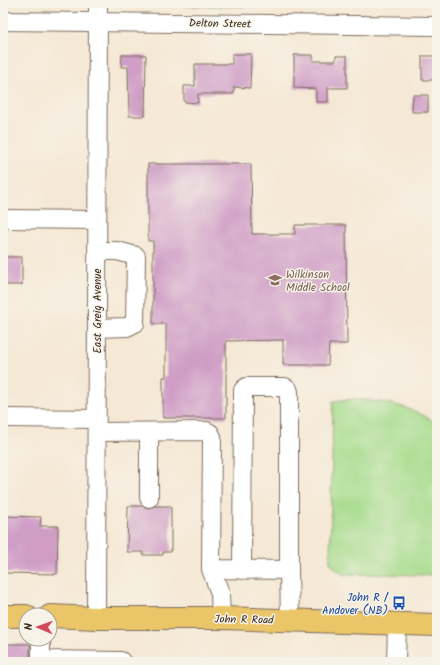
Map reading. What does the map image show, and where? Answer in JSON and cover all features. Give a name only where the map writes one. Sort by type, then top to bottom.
[{"type":"main road","points":[[3,616],[18,616]]},
{"type":"main road","name":"John R Road","points":[[58,616],[96,618],[221,618],[437,625]]},
{"type":"street","name":"East Greig Avenue","points":[[96,618],[98,3]]},
{"type":"street","name":"Delton Street","points":[[3,21],[437,26]]},
{"type":"street","points":[[3,219],[97,220]]},
{"type":"street","points":[[97,251],[117,251],[136,256],[135,323],[127,327],[97,328]]},
{"type":"street","points":[[242,570],[243,390],[246,387],[285,388],[288,389],[289,392],[290,620]]},
{"type":"street","points":[[3,418],[149,432],[206,431],[210,433],[212,437],[211,569],[220,593],[221,618]]},
{"type":"street","points":[[149,432],[149,498]]},
{"type":"street","points":[[211,569],[289,570]]},
{"type":"street","points":[[396,662],[397,624]]},
{"type":"street","points":[[41,647],[41,661],[121,662]]},
{"type":"green space","points":[[115,3],[314,3],[314,7],[115,5]]},
{"type":"green space","points":[[354,399],[387,403],[408,409],[437,424],[437,575],[342,574],[330,563],[333,401]]},
{"type":"building","points":[[232,54],[251,54],[250,88],[234,87],[234,94],[198,94],[198,103],[184,102],[184,86],[195,86],[195,64],[232,64]]},
{"type":"building","points":[[122,55],[146,55],[145,116],[129,116],[128,67],[121,67]]},
{"type":"building","points":[[294,55],[313,55],[313,61],[336,61],[336,56],[347,56],[347,88],[328,88],[328,102],[316,102],[316,89],[294,88]]},
{"type":"building","points":[[422,56],[437,56],[437,80],[422,80]]},
{"type":"building","points":[[413,95],[428,95],[428,112],[412,112]]},
{"type":"building","points":[[148,164],[251,164],[252,234],[295,234],[295,225],[346,225],[347,344],[329,344],[328,365],[283,365],[283,340],[226,341],[226,418],[163,418],[163,377],[166,377],[166,324],[153,324],[153,241],[148,241]]},
{"type":"building","points":[[4,257],[22,257],[22,285],[4,285]]},
{"type":"building","points":[[128,506],[142,506],[149,508],[155,506],[171,506],[171,552],[163,552],[163,555],[143,555],[143,552],[127,552]]},
{"type":"building","points":[[3,516],[41,517],[40,526],[58,526],[57,574],[3,573]]},
{"type":"building","points":[[3,644],[18,644],[18,647],[30,647],[30,662],[3,662]]},
{"type":"place","name":"Wilkinson Middle School","points":[[275,280]]},
{"type":"place","name":"John R / Andover (NB)","points":[[399,603]]}]
